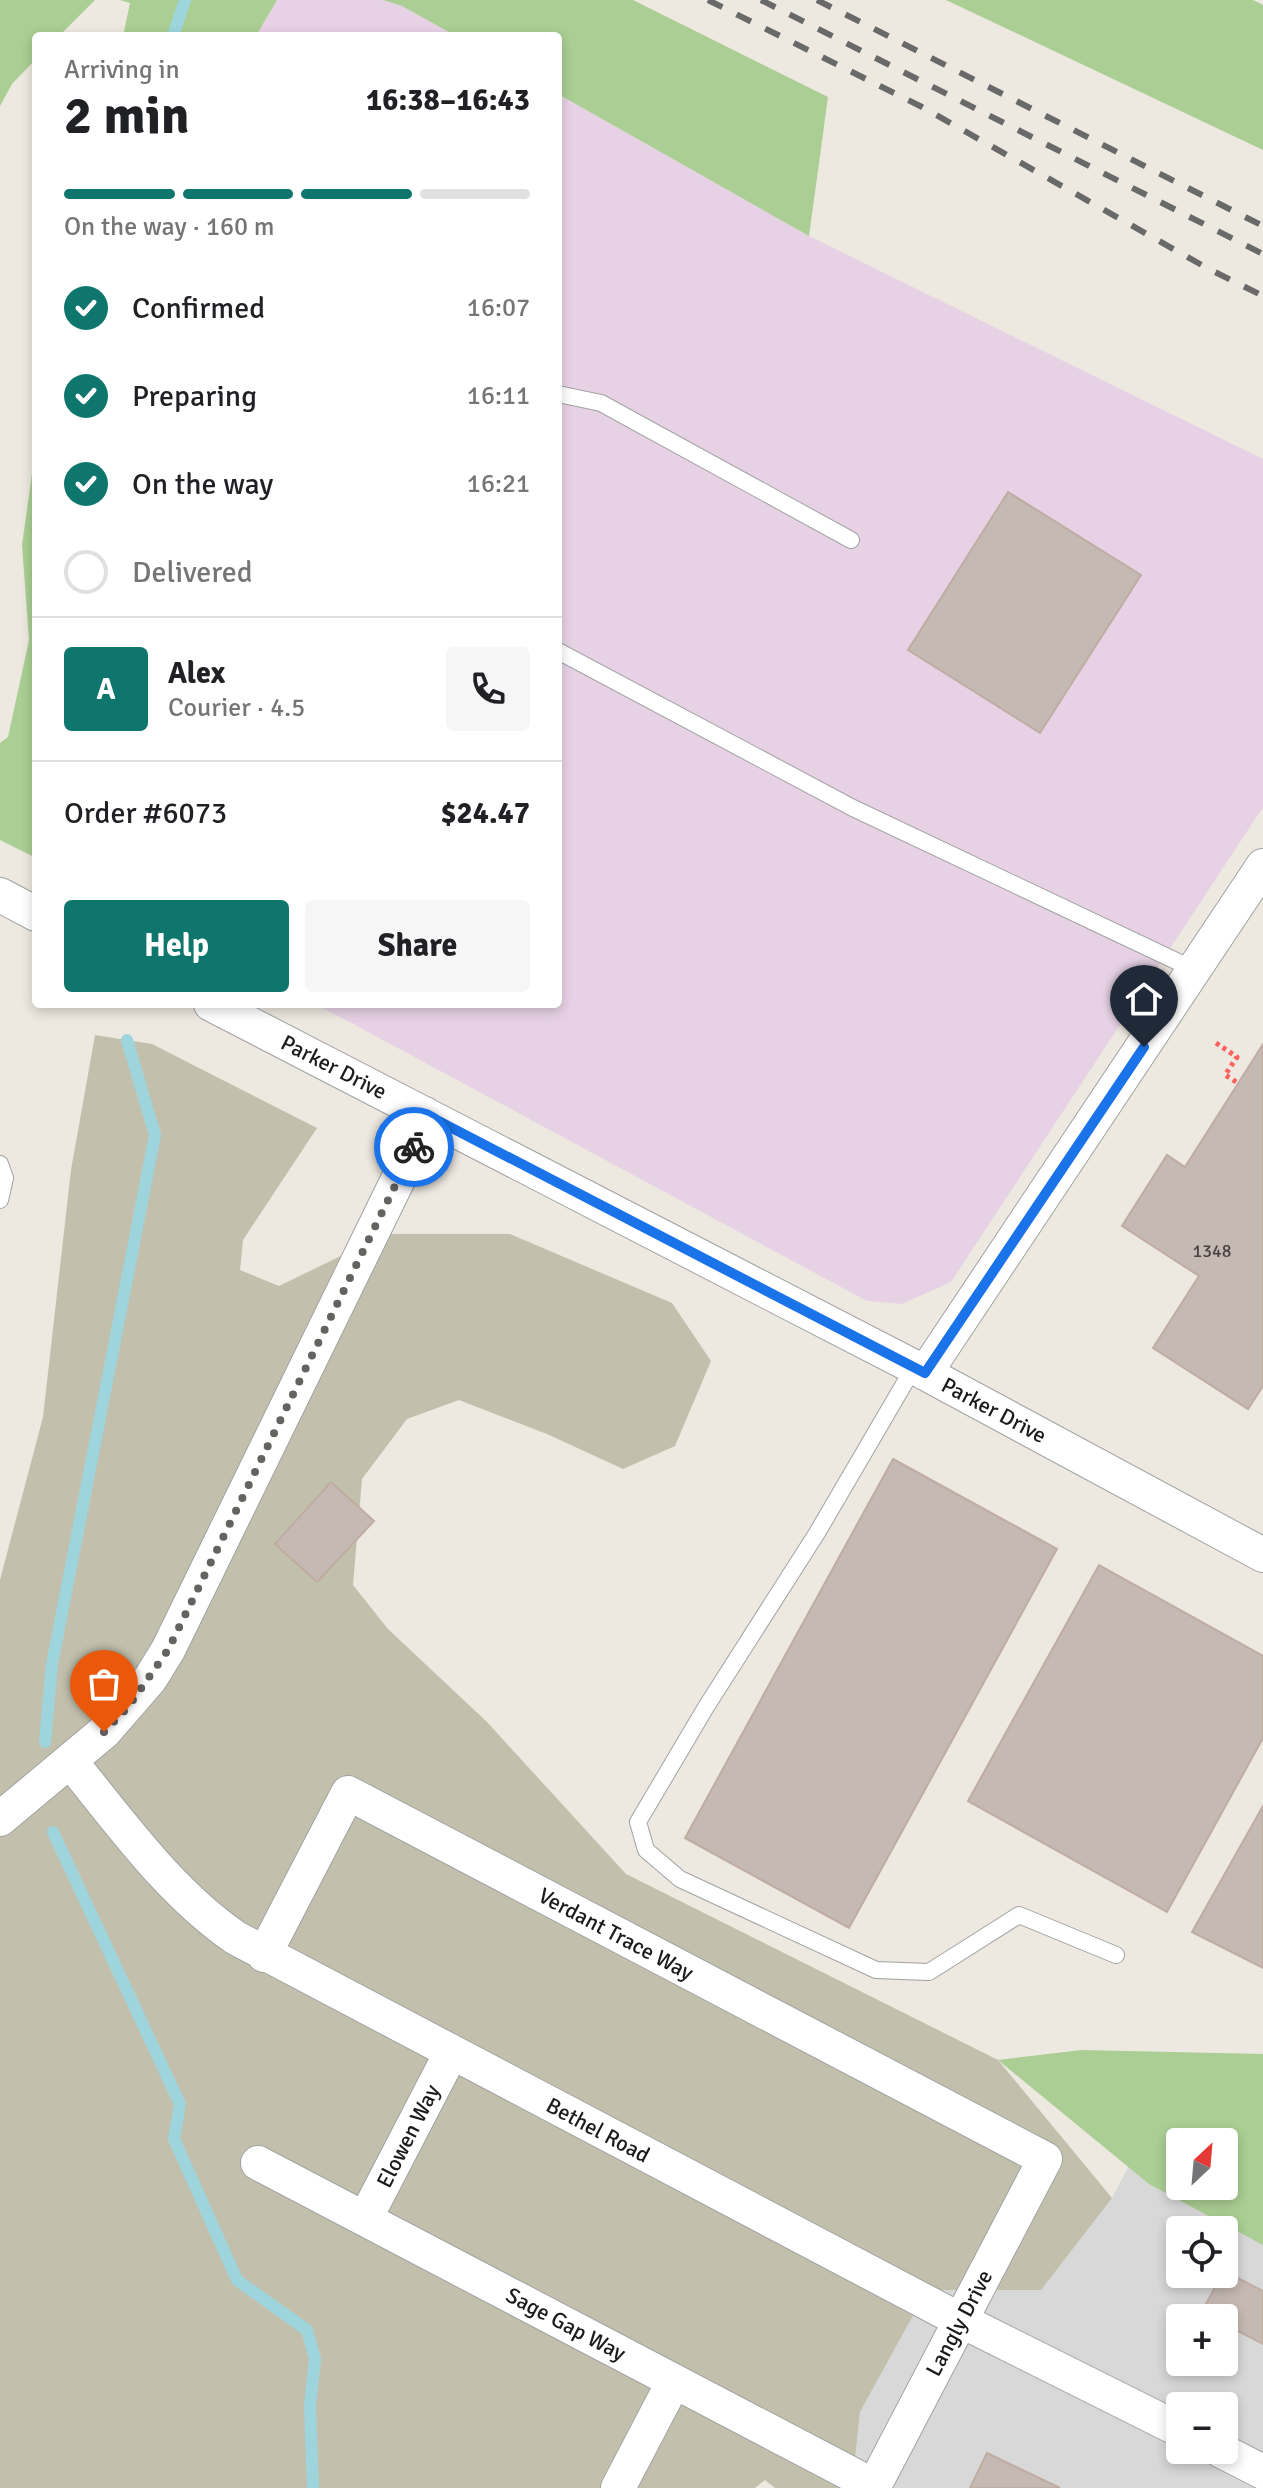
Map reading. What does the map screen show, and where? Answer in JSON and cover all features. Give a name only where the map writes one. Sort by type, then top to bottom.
[{"type":"street","points":[[920,1370],[1263,866]]},
{"type":"street","points":[[0,895],[32,912]]},
{"type":"street","name":"Parker Drive","points":[[219,1008],[920,1370],[1263,1555]]},
{"type":"street","points":[[0,1819],[104,1732],[128,1707],[168,1650],[412,1151],[425,1114]]},
{"type":"street","name":"Bethel Road","points":[[70,1761],[176,1889],[209,1919],[264,1955],[960,2320],[1166,2423]]},
{"type":"street","name":"Verdant Trace Way","points":[[264,1955],[348,1793],[1045,2159]]},
{"type":"street","name":"Elowen Way","points":[[365,2219],[451,2053]]},
{"type":"street","name":"Langly Drive","points":[[873,2487],[1045,2159]]},
{"type":"street","name":"Sage Gap Way","points":[[258,2163],[873,2487]]},
{"type":"street","points":[[618,2488],[674,2381]]},
{"type":"street","points":[[1238,2459],[1263,2472]]},
{"type":"lane","points":[[562,395],[601,403],[851,540]]},
{"type":"lane","points":[[562,653],[853,808],[1195,970]]},
{"type":"lane","points":[[0,1164],[5,1178],[0,1200]]},
{"type":"lane","points":[[920,1370],[706,1707],[638,1822],[646,1850],[680,1879],[876,1970],[929,1972],[1019,1915],[1116,1955]]},
{"type":"path","points":[[1216,1043],[1237,1057],[1225,1075],[1238,1083]]},
{"type":"shaded area","points":[[277,0],[383,0],[402,6],[449,32],[258,32]]},
{"type":"shaded area","points":[[562,96],[809,236],[1263,459],[1263,807],[951,1282],[902,1304],[867,1301],[323,1008],[562,1008]]},
{"type":"shaded area","points":[[95,1035],[152,1044],[317,1128],[243,1240],[240,1270],[279,1286],[386,1234],[510,1234],[672,1303],[711,1361],[675,1446],[623,1469],[547,1434],[459,1400],[407,1419],[362,1479],[353,1585],[388,1629],[487,1722],[626,1874],[998,2060],[1112,2198],[1041,2290],[927,2290],[860,2412],[852,2488],[775,2488],[765,2480],[755,2488],[0,2488],[0,1580],[43,1417],[71,1170]]},
{"type":"shaded area","points":[[1154,2118],[1166,2129],[1166,2200],[1238,2200],[1238,2182],[1263,2174],[1263,2488],[852,2488],[860,2412],[927,2289],[1112,2198]]},
{"type":"green space","points":[[0,0],[95,0],[63,32],[32,32],[32,63],[12,84],[0,106]]},
{"type":"green space","points":[[120,0],[277,0],[258,32],[124,32],[130,3]]},
{"type":"green space","points":[[383,0],[633,0],[828,97],[809,236],[562,96],[562,32],[449,32],[402,6]]},
{"type":"green space","points":[[946,0],[1253,0],[1263,5],[1263,150]]},
{"type":"green space","points":[[32,474],[32,856],[0,840],[0,743],[8,737],[29,640],[22,545]]},
{"type":"green space","points":[[1081,2050],[1263,2054],[1263,2245],[1238,2232],[1238,2216],[1209,2216],[1179,2200],[1238,2200],[1238,2128],[1166,2128],[1166,2193],[1149,2184],[998,2060]]},
{"type":"building","points":[[1008,492],[1141,575],[1040,733],[908,650]]},
{"type":"building","points":[[1263,1044],[1263,1386],[1248,1409],[1153,1348],[1199,1276],[1122,1226],[1167,1155],[1185,1167]]},
{"type":"building","points":[[893,1459],[1057,1549],[849,1928],[685,1838]]},
{"type":"building","points":[[331,1482],[374,1521],[317,1582],[275,1544]]},
{"type":"building","points":[[1099,1565],[1263,1656],[1263,1738],[1167,1912],[968,1801]]},
{"type":"building","points":[[1263,1806],[1263,1968],[1192,1932]]},
{"type":"building","points":[[1238,2278],[1263,2291],[1263,2344],[1238,2331],[1238,2304],[1206,2304],[1215,2288],[1238,2288]]},
{"type":"building","points":[[987,2453],[1060,2488],[970,2488]]},
{"type":"waterway","points":[[174,32],[185,0]]},
{"type":"waterway","points":[[45,1742],[52,1664],[155,1135],[127,1040]]},
{"type":"waterway","points":[[53,1832],[180,2104],[174,2139],[237,2280],[307,2330],[315,2359],[310,2406],[313,2488]]},
{"type":"railway","points":[[708,0],[922,107],[1207,268],[1263,296]]},
{"type":"railway","points":[[761,0],[1263,254]]},
{"type":"railway","points":[[817,0],[1263,226]]},
{"type":"way so far","points":[[104,1732],[150,1679],[168,1650],[414,1147]]},
{"type":"route","points":[[414,1147],[425,1114],[925,1373],[1144,1047]]}]
